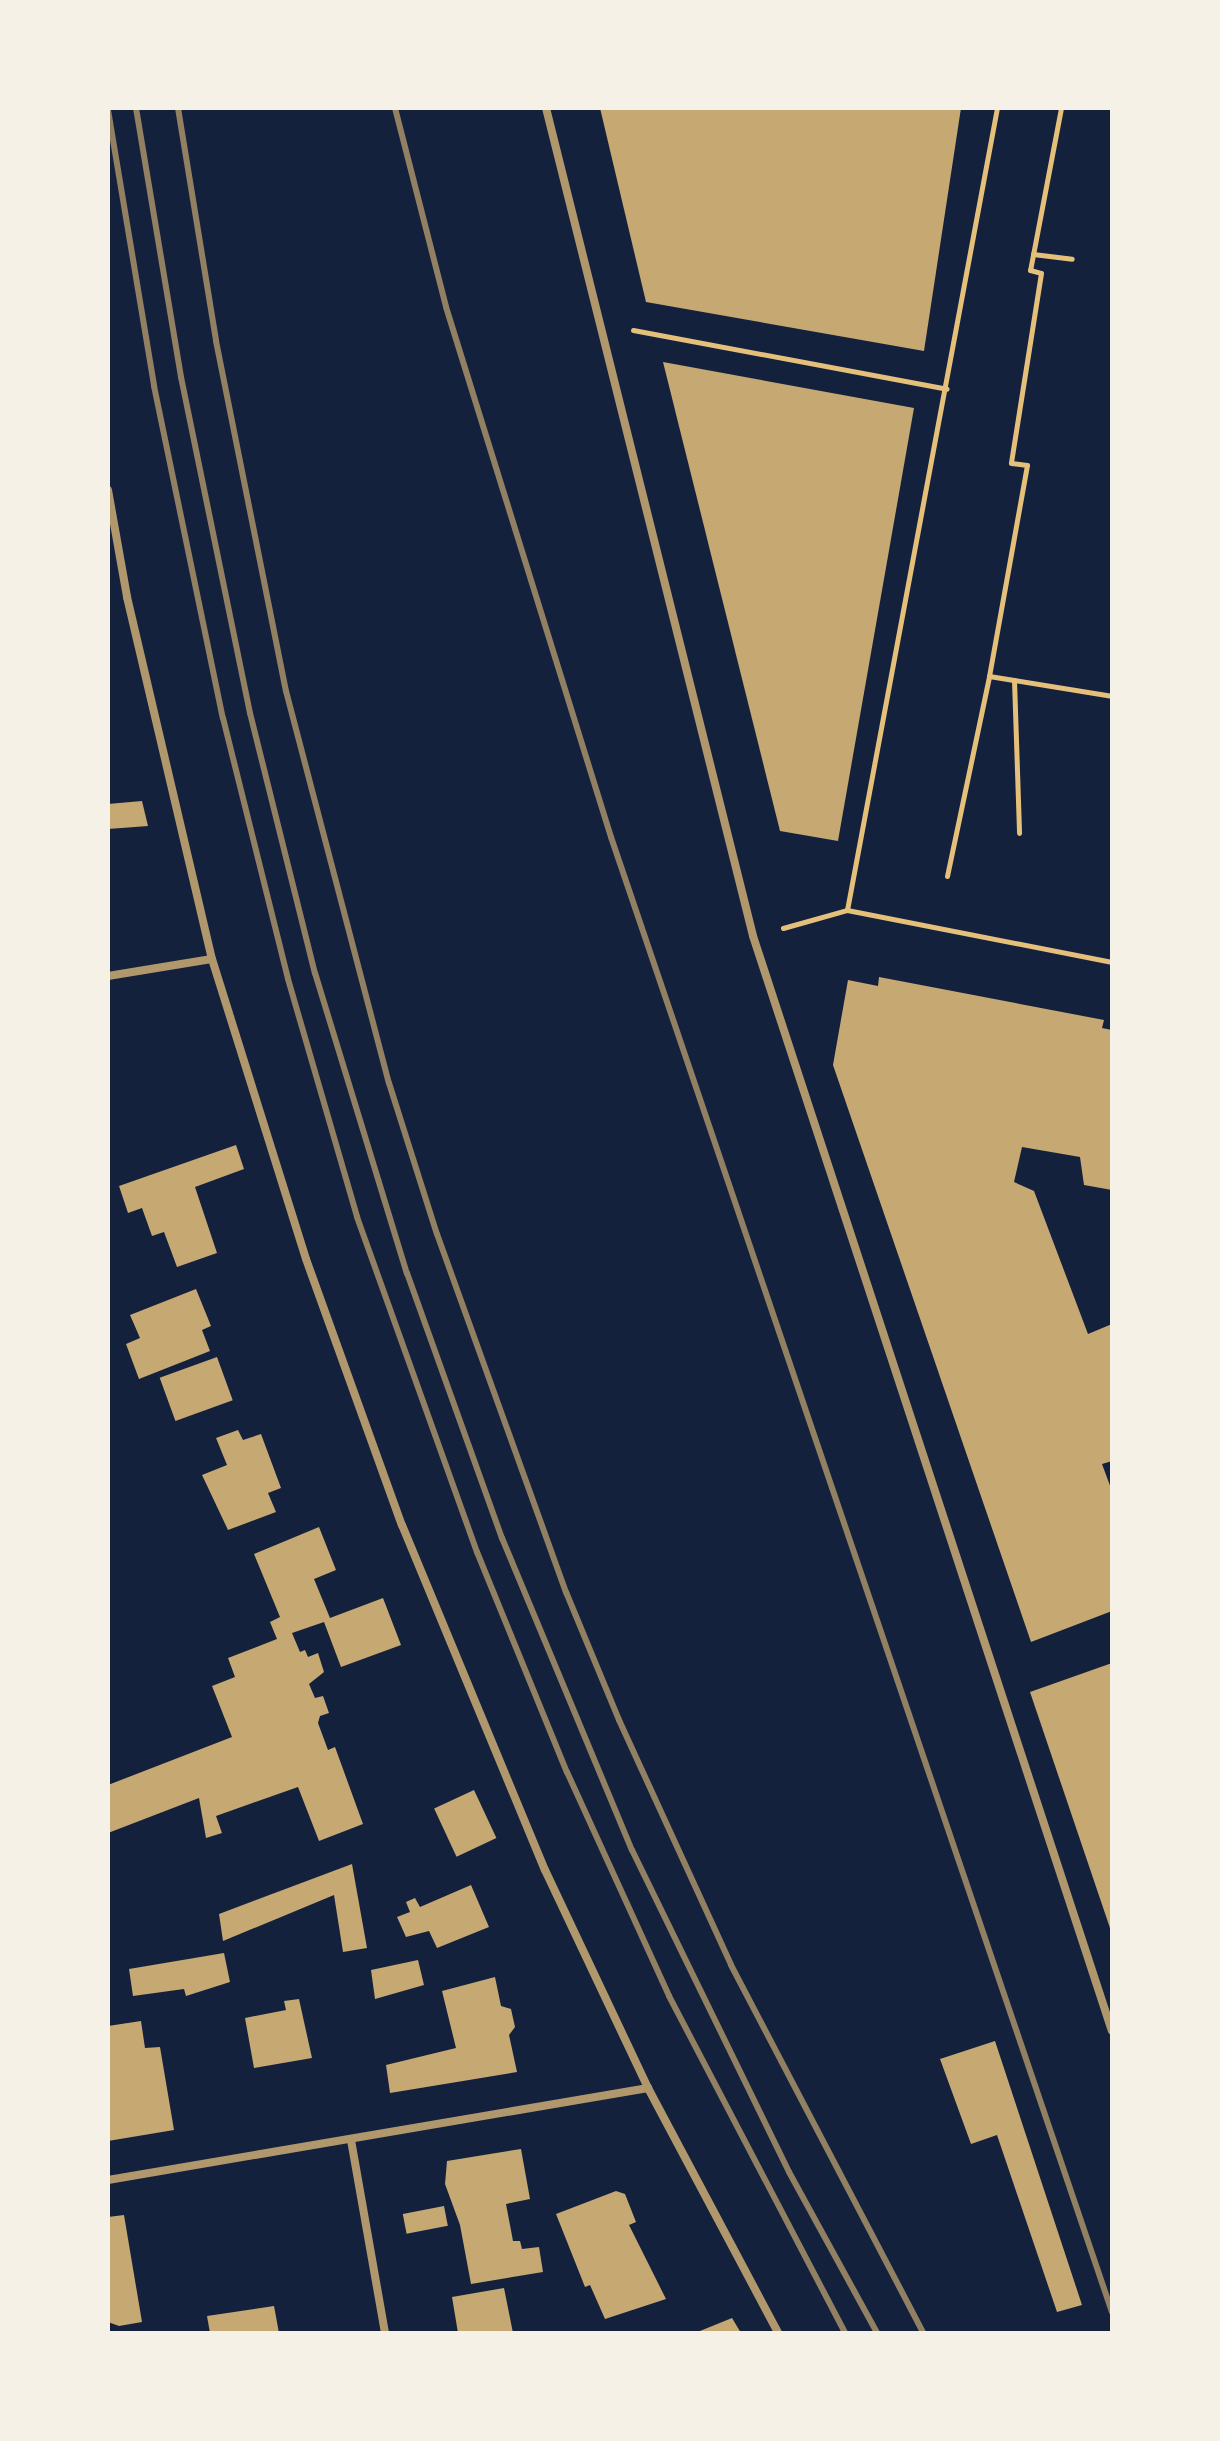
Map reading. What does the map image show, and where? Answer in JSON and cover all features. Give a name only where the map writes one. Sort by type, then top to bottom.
[{"type":"street","points":[[546,108],[753,936],[1112,2031]]},
{"type":"street","points":[[108,490],[127,597],[212,959],[306,1259],[402,1525],[545,1870],[648,2088],[778,2333]]},
{"type":"street","points":[[108,976],[212,959]]},
{"type":"street","points":[[108,2180],[648,2088]]},
{"type":"street","points":[[351,2140],[385,2333]]},
{"type":"path","points":[[847,910],[947,389],[997,108]]},
{"type":"path","points":[[947,876],[989,676],[1027,465],[1011,463],[1041,273],[1030,270],[1061,108]]},
{"type":"path","points":[[1033,254],[1072,259]]},
{"type":"path","points":[[598,323],[947,389]]},
{"type":"path","points":[[989,676],[1112,696]]},
{"type":"path","points":[[1014,680],[1019,833]]},
{"type":"path","points":[[753,936],[847,910],[1112,962]]},
{"type":"building","points":[[600,108],[961,108],[924,351],[646,302]]},
{"type":"building","points":[[663,362],[914,408],[838,841],[780,831]]},
{"type":"building","points":[[142,801],[148,826],[108,829],[108,804]]},
{"type":"building","points":[[879,977],[1104,1020],[1102,1028],[1112,1030],[1112,1190],[1084,1185],[1080,1157],[1022,1147],[1014,1182],[1034,1191],[1088,1334],[1112,1324],[1112,1461],[1102,1464],[1112,1491],[1112,1611],[1031,1642],[833,1065],[848,980],[878,986]]},
{"type":"building","points":[[236,1145],[244,1169],[195,1187],[217,1253],[177,1267],[164,1232],[152,1236],[142,1208],[128,1213],[119,1186]]},
{"type":"building","points":[[196,1289],[211,1326],[202,1330],[210,1351],[139,1379],[126,1344],[140,1338],[130,1315]]},
{"type":"building","points":[[217,1357],[233,1400],[175,1421],[160,1378]]},
{"type":"building","points":[[238,1430],[243,1440],[261,1434],[281,1488],[268,1493],[276,1512],[228,1530],[202,1475],[227,1465],[216,1438]]},
{"type":"building","points":[[319,1527],[336,1570],[314,1579],[330,1618],[383,1598],[401,1645],[341,1667],[324,1622],[292,1633],[300,1652],[305,1650],[308,1657],[318,1653],[324,1672],[309,1684],[315,1698],[323,1696],[329,1713],[320,1716],[318,1723],[328,1750],[335,1747],[363,1824],[319,1841],[298,1787],[216,1816],[222,1833],[206,1838],[199,1798],[108,1833],[108,1785],[232,1737],[212,1686],[235,1677],[228,1658],[277,1639],[270,1622],[280,1617],[254,1554]]},
{"type":"building","points":[[1112,1663],[1112,1931],[1111,1931],[1030,1692]]},
{"type":"building","points":[[474,1790],[496,1838],[457,1857],[434,1809]]},
{"type":"building","points":[[352,1864],[367,1948],[343,1952],[334,1895],[223,1941],[219,1914]]},
{"type":"building","points":[[471,1885],[489,1927],[437,1948],[429,1931],[406,1937],[397,1917],[410,1912],[406,1902],[415,1898],[420,1907]]},
{"type":"building","points":[[224,1953],[230,1982],[186,1996],[184,1989],[133,1996],[129,1969]]},
{"type":"building","points":[[418,1960],[424,1985],[375,1999],[371,1970]]},
{"type":"building","points":[[495,1977],[501,2006],[511,2009],[515,2027],[509,2035],[517,2072],[390,2093],[386,2065],[456,2048],[442,1991]]},
{"type":"building","points":[[299,1999],[312,2058],[254,2068],[245,2018],[286,2010],[284,2001]]},
{"type":"building","points":[[141,2021],[145,2048],[160,2047],[174,2130],[108,2141],[108,2026]]},
{"type":"building","points":[[995,2041],[1082,2305],[1057,2312],[997,2135],[971,2144],[940,2059]]},
{"type":"building","points":[[521,2149],[530,2199],[506,2204],[513,2241],[520,2241],[522,2249],[539,2247],[543,2272],[471,2284],[460,2225],[445,2184],[447,2161]]},
{"type":"building","points":[[616,2191],[625,2194],[636,2222],[629,2225],[666,2299],[605,2319],[590,2285],[585,2287],[556,2214]]},
{"type":"building","points":[[444,2206],[448,2226],[407,2234],[403,2214]]},
{"type":"building","points":[[124,2215],[142,2322],[119,2326],[108,2322],[108,2217]]},
{"type":"building","points":[[504,2288],[513,2333],[458,2333],[452,2297]]},
{"type":"building","points":[[274,2306],[279,2333],[210,2333],[207,2316]]},
{"type":"building","points":[[732,2318],[741,2333],[695,2333]]},
{"type":"railway","points":[[136,108],[181,377],[250,713],[315,973],[407,1273],[502,1538],[632,1850],[789,2172],[877,2333]]},
{"type":"railway","points":[[178,108],[216,341],[286,691],[389,1083],[437,1234],[566,1592],[619,1720],[731,1965],[923,2333]]},
{"type":"railway","points":[[395,108],[446,307],[611,837],[1112,2312]]},
{"type":"railway","points":[[108,110],[154,386],[223,718],[288,979],[357,1217],[477,1552],[567,1772],[669,1996],[845,2333]]}]
